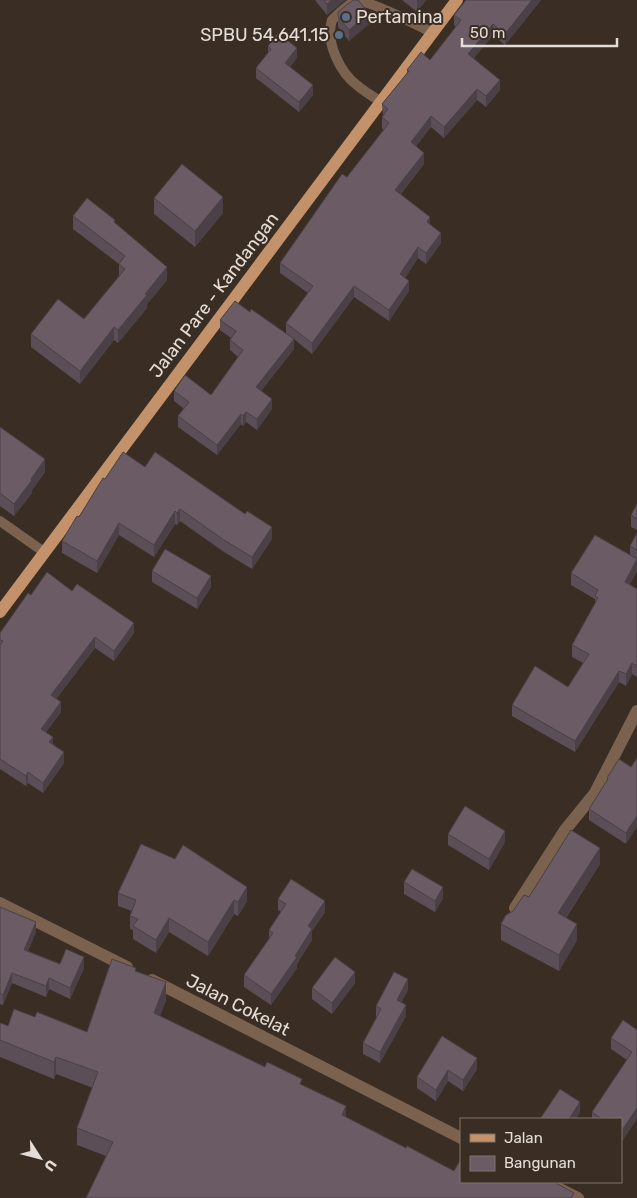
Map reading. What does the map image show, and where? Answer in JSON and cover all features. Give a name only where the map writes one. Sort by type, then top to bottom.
[{"type":"main road","name":"Jalan Pare - Kandangan","points":[[0,612],[458,0]]},
{"type":"street","points":[[510,917],[565,830],[595,793],[637,711]]},
{"type":"street","name":"Jalan Cokelat","points":[[0,903],[460,1137]]},
{"type":"street","points":[[548,1183],[578,1198]]},
{"type":"lane","points":[[381,102],[357,86],[337,58],[329,28],[332,20],[352,3],[362,1],[433,32]]},
{"type":"lane","points":[[0,522],[44,552]]},
{"type":"building","points":[[324,0],[332,0],[327,4]]},
{"type":"building","points":[[353,0],[358,0],[369,13],[349,30],[338,16],[338,12]]},
{"type":"building","points":[[466,0],[532,0],[505,34],[493,24],[468,54],[500,80],[486,96],[477,89],[444,127],[431,116],[411,142],[424,153],[395,190],[430,217],[427,222],[441,233],[426,253],[418,247],[400,274],[409,281],[389,310],[354,286],[312,343],[286,323],[313,286],[280,263],[342,174],[347,177],[389,123],[382,117],[388,109],[382,104],[409,71],[407,70],[421,52],[430,60],[461,20],[454,15]]},
{"type":"building","points":[[278,33],[297,48],[285,63],[313,85],[299,102],[256,68],[271,49],[268,46]]},
{"type":"building","points":[[182,164],[223,197],[195,231],[154,198]]},
{"type":"building","points":[[87,198],[115,220],[114,222],[167,267],[118,330],[114,327],[80,371],[31,334],[58,299],[84,319],[125,269],[119,264],[125,256],[73,216]]},
{"type":"building","points":[[235,301],[250,312],[251,309],[294,339],[256,387],[272,399],[257,419],[246,412],[243,416],[241,414],[217,445],[178,416],[189,402],[174,391],[185,375],[211,395],[243,350],[230,340],[236,331],[220,320]]},
{"type":"building","points":[[0,427],[45,459],[14,504],[0,493]]},
{"type":"building","points":[[123,452],[145,467],[155,452],[245,514],[247,511],[272,527],[252,557],[180,509],[177,513],[175,511],[154,545],[119,523],[97,561],[62,541],[103,478],[105,479]]},
{"type":"building","points":[[637,504],[637,519],[631,515]]},
{"type":"building","points":[[637,533],[637,550],[630,546]]},
{"type":"building","points":[[595,535],[637,559],[625,582],[637,589],[637,666],[632,663],[626,674],[619,671],[575,741],[512,705],[535,666],[568,687],[589,654],[572,645],[598,598],[595,596],[598,590],[571,573]]},
{"type":"building","points":[[165,549],[211,576],[197,598],[152,571]]},
{"type":"building","points":[[47,572],[72,591],[77,584],[134,623],[114,651],[95,637],[51,695],[61,702],[41,729],[53,737],[49,742],[64,752],[43,783],[28,772],[26,776],[0,759],[0,645],[3,641],[0,640],[0,633],[28,593],[31,595]]},
{"type":"building","points":[[637,758],[637,816],[626,833],[589,809],[619,759],[631,767]]},
{"type":"building","points":[[465,806],[505,831],[489,859],[448,834]]},
{"type":"building","points":[[571,830],[600,848],[558,913],[577,924],[559,955],[501,924],[506,915],[513,911],[524,895],[529,897]]},
{"type":"building","points":[[141,844],[175,859],[183,845],[247,887],[238,902],[234,900],[208,942],[169,918],[156,940],[133,926],[138,919],[130,916],[136,900],[118,893]]},
{"type":"building","points":[[412,869],[443,887],[435,901],[404,882]]},
{"type":"building","points":[[291,879],[325,901],[308,926],[312,929],[295,956],[297,957],[271,994],[244,975],[273,933],[269,930],[286,904],[278,899]]},
{"type":"building","points":[[0,907],[36,922],[24,950],[60,964],[66,949],[84,957],[70,988],[49,978],[46,986],[12,973],[3,995],[0,993]]},
{"type":"building","points":[[335,957],[355,972],[332,1003],[312,988]]},
{"type":"building","points":[[112,959],[136,968],[135,971],[166,982],[154,1013],[265,1067],[267,1062],[302,1079],[300,1084],[346,1106],[342,1115],[406,1148],[407,1146],[454,1171],[460,1161],[460,1183],[556,1183],[574,1193],[571,1198],[86,1198],[113,1142],[77,1128],[98,1072],[56,1057],[54,1062],[0,1040],[0,1024],[8,1026],[14,1009],[35,1017],[37,1012],[87,1032]]},
{"type":"building","points":[[394,972],[408,979],[397,1000],[406,1005],[380,1052],[363,1043],[381,1009],[376,1006]]},
{"type":"building","points":[[623,1020],[637,1030],[637,1108],[622,1130],[622,1118],[601,1118],[592,1112],[632,1052],[611,1038]]},
{"type":"building","points":[[442,1036],[477,1058],[463,1080],[448,1070],[436,1090],[417,1077]]},
{"type":"building","points":[[560,1089],[580,1102],[570,1118],[541,1118]]},
{"type":"place","name":"Pertamina","points":[[346,17]]},
{"type":"place","name":"SPBU 54.641.15","points":[[339,35]]}]
